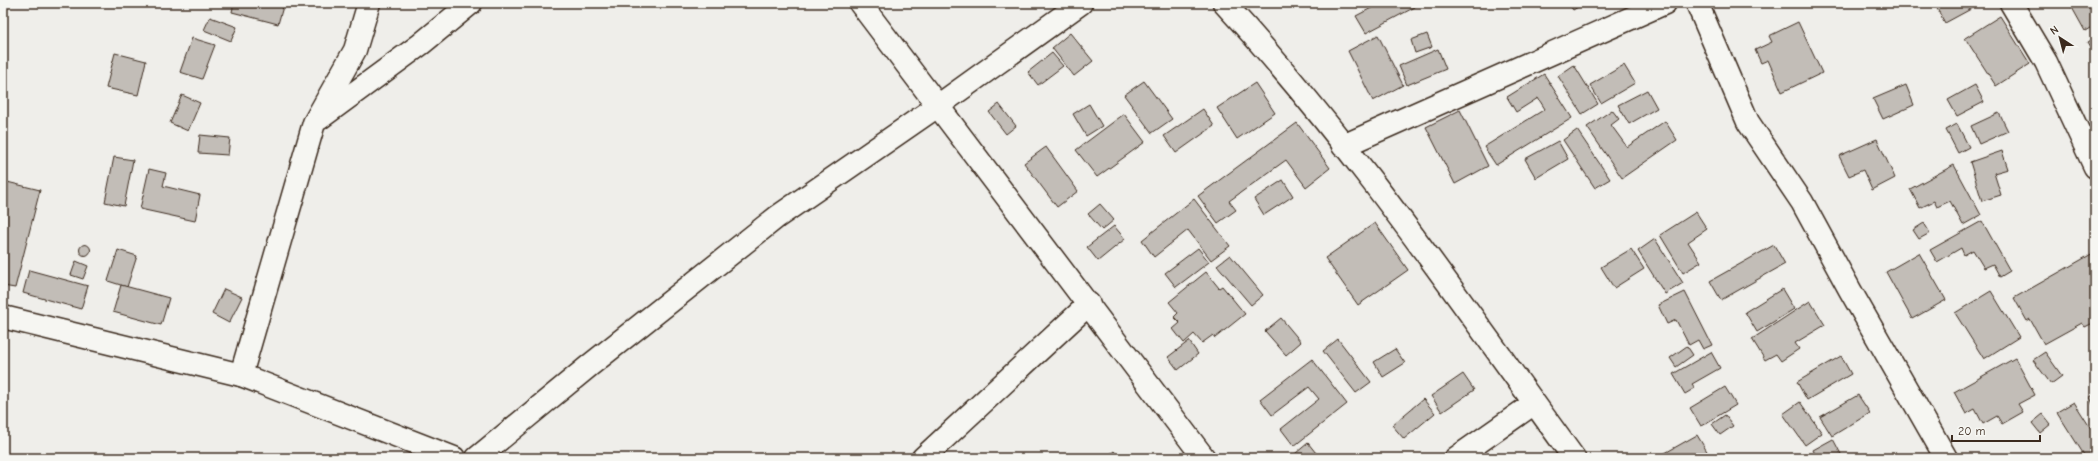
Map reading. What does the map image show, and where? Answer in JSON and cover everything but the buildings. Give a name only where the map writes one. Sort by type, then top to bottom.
[{"type":"street","points":[[241,375],[314,123],[354,50],[369,3]]},
{"type":"street","points":[[314,123],[421,44],[471,3]]},
{"type":"street","points":[[860,3],[939,105],[1204,458]]},
{"type":"street","points":[[477,458],[589,366],[777,217],[939,105],[1081,3]]},
{"type":"street","points":[[1224,3],[1297,88],[1395,213],[1533,404],[1574,458]]},
{"type":"street","points":[[1343,146],[1665,3]]},
{"type":"street","points":[[1697,3],[1748,122],[1802,202],[1850,290],[1946,458]]},
{"type":"street","points":[[2011,3],[2046,62],[2095,168]]},
{"type":"street","points":[[923,458],[1089,304]]},
{"type":"street","points":[[3,317],[241,375],[454,458]]},
{"type":"street","points":[[1456,458],[1533,404]]}]
